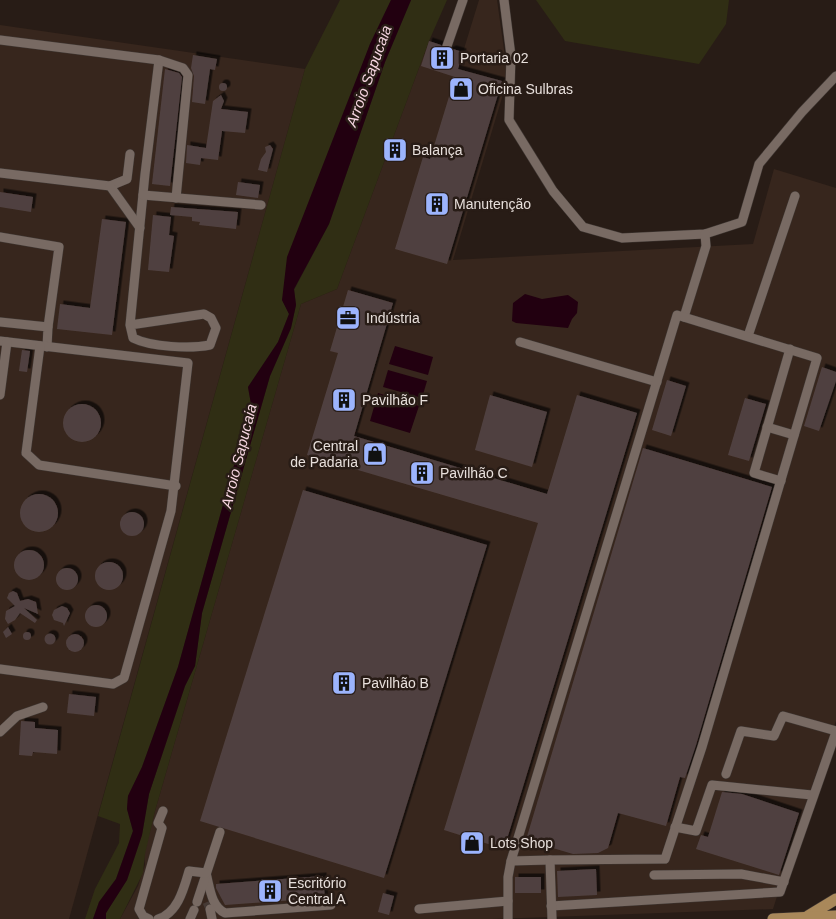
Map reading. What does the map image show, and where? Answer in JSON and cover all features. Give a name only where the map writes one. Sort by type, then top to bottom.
[{"type":"main road","points":[[806,918],[836,899]]},
{"type":"main road","points":[[773,919],[836,916]]},
{"type":"street","points":[[447,46],[463,0]]},
{"type":"street","points":[[504,0],[511,56],[509,120],[553,191],[583,227],[622,238],[705,234],[742,222],[759,164],[802,112],[836,76]]},
{"type":"street","points":[[0,40],[159,60],[183,68],[188,75],[176,198]]},
{"type":"street","points":[[130,325],[204,314],[212,318],[216,328],[210,345],[199,348],[143,343],[133,338],[130,325],[159,60]]},
{"type":"street","points":[[0,174],[110,186],[127,179],[130,154]]},
{"type":"street","points":[[110,186],[140,228]]},
{"type":"street","points":[[143,195],[176,198],[200,196],[261,205]]},
{"type":"street","points":[[748,336],[795,196]]},
{"type":"street","points":[[684,317],[706,246],[705,234]]},
{"type":"street","points":[[0,237],[59,247],[48,327],[43,346],[26,453],[39,464],[176,486]]},
{"type":"street","points":[[508,919],[511,861],[677,315],[817,358],[702,747],[665,859],[511,861]]},
{"type":"street","points":[[0,322],[48,327]]},
{"type":"street","points":[[0,395],[3,341],[188,363],[176,486],[171,511],[124,678],[113,684],[0,669]]},
{"type":"street","points":[[520,342],[657,382]]},
{"type":"street","points":[[780,481],[754,473],[790,349]]},
{"type":"street","points":[[767,427],[794,435]]},
{"type":"street","points":[[0,732],[17,716],[43,707]]},
{"type":"street","points":[[551,906],[780,892],[812,795],[836,731],[783,716],[774,736],[741,731],[726,774]]},
{"type":"street","points":[[675,827],[696,831],[712,785],[812,795]]},
{"type":"street","points":[[149,919],[143,916],[139,909],[162,828],[158,823],[162,810]]},
{"type":"street","points":[[193,913],[220,832]]},
{"type":"street","points":[[550,860],[552,919]]},
{"type":"street","points":[[158,919],[166,917],[172,910],[184,890],[190,871],[206,873]]},
{"type":"street","points":[[206,873],[214,903],[218,909],[225,913],[330,905]]},
{"type":"street","points":[[206,873],[212,913]]},
{"type":"street","points":[[654,875],[741,874],[784,882]]},
{"type":"street","points":[[419,909],[508,902]]},
{"type":"shaded area","points":[[340,0],[391,0],[370,44],[282,300],[289,314],[278,342],[248,387],[251,404],[178,667],[142,767],[128,796],[127,809],[133,831],[116,879],[99,902],[93,919],[85,919],[95,889],[119,843],[120,824],[98,816],[305,69]]},
{"type":"shaded area","points":[[411,0],[447,0],[429,41],[337,289],[301,304],[155,811],[145,854],[143,873],[120,919],[106,919],[106,913],[127,880],[142,835],[149,794],[185,686],[195,666],[202,613],[270,376],[291,328],[296,305],[294,290],[329,224],[385,62]]},
{"type":"shaded area","points":[[479,0],[497,0],[508,78],[453,260],[753,244],[774,169],[836,188],[836,721],[815,777],[773,909],[492,919],[120,919],[138,886],[145,865],[144,854],[155,811],[301,304],[337,289],[429,41],[463,52]]},
{"type":"shaded area","points":[[536,0],[729,0],[726,24],[699,64],[565,41]]},
{"type":"shaded area","points":[[0,25],[305,69],[69,919],[0,919]]},
{"type":"water","name":"Arroio Sapucaia","points":[[391,0],[411,0],[385,62],[329,224],[294,289],[296,305],[291,328],[270,376],[202,613],[195,666],[185,686],[149,794],[142,835],[127,880],[106,913],[106,919],[93,919],[99,902],[116,879],[133,831],[127,809],[128,796],[142,767],[178,667],[251,404],[248,387],[278,342],[289,314],[282,300],[287,257],[370,44]]},
{"type":"water","points":[[525,294],[542,299],[568,295],[578,302],[577,313],[568,328],[516,323],[512,321],[513,303]]},
{"type":"water","points":[[395,346],[433,357],[428,375],[389,364]]},
{"type":"water","points":[[388,370],[427,381],[422,398],[383,387]]},
{"type":"water","points":[[378,393],[419,406],[410,433],[370,421]]},
{"type":"building","name":"Manutenção","points":[[429,41],[441,45],[445,52],[453,49],[463,52],[458,69],[502,81],[447,264],[395,249],[423,157],[430,159],[455,77],[421,66]]},
{"type":"building","points":[[193,55],[217,59],[215,70],[210,69],[205,104],[192,102],[194,76],[191,68]]},
{"type":"building","points":[[165,69],[179,73],[182,77],[170,186],[152,184]]},
{"type":"building","points":[[223,83],[227,87],[223,91],[219,87]]},
{"type":"building","points":[[221,95],[224,101],[221,109],[248,112],[245,133],[222,131],[218,160],[201,158],[200,165],[186,163],[187,145],[206,148],[213,101]]},
{"type":"building","points":[[270,145],[273,149],[267,172],[258,170],[261,159],[266,152],[265,147]]},
{"type":"building","points":[[238,182],[260,185],[258,198],[236,195]]},
{"type":"building","points":[[0,192],[33,197],[31,212],[0,207]]},
{"type":"building","points":[[171,207],[238,212],[236,229],[199,225],[200,222],[192,221],[192,217],[170,215]]},
{"type":"building","points":[[153,215],[171,217],[169,235],[174,236],[169,272],[148,270]]},
{"type":"building","points":[[102,219],[126,222],[112,335],[57,329],[60,304],[90,308]]},
{"type":"building","points":[[348,290],[393,303],[354,436],[547,494],[577,395],[637,413],[504,849],[444,830],[538,523],[307,455],[338,353],[330,351]]},
{"type":"building","points":[[22,350],[30,351],[27,372],[19,371]]},
{"type":"building","points":[[822,367],[836,372],[836,381],[819,431],[804,426]]},
{"type":"building","points":[[667,380],[686,386],[671,436],[652,430]]},
{"type":"building","points":[[490,395],[547,412],[532,467],[475,450]]},
{"type":"building","points":[[745,398],[766,404],[749,461],[728,455]]},
{"type":"building","points":[[82,404],[95,410],[101,423],[95,436],[82,442],[69,436],[63,423],[69,410]]},
{"type":"building","points":[[643,448],[772,487],[696,745],[685,778],[680,777],[666,826],[618,813],[608,848],[598,853],[573,854],[526,840]]},
{"type":"building","name":"Pavilhão B","points":[[303,490],[487,545],[384,878],[200,821]]},
{"type":"building","points":[[39,494],[52,500],[58,513],[52,526],[39,532],[26,526],[20,513],[26,500]]},
{"type":"building","points":[[127,512],[137,512],[144,519],[144,529],[137,536],[127,536],[120,529],[120,519]]},
{"type":"building","points":[[29,550],[39,555],[44,565],[39,575],[29,580],[19,575],[14,565],[19,555]]},
{"type":"building","points":[[109,562],[119,566],[123,576],[119,586],[109,590],[99,586],[95,576],[99,566]]},
{"type":"building","points":[[67,568],[75,571],[78,579],[75,587],[67,590],[59,587],[56,579],[59,571]]},
{"type":"building","points":[[13,591],[17,593],[20,601],[28,599],[36,602],[38,614],[24,608],[37,620],[35,623],[20,613],[15,620],[8,624],[5,619],[6,611],[15,606],[7,598],[9,593]]},
{"type":"building","points":[[96,605],[104,608],[107,616],[104,624],[96,627],[88,624],[85,616],[88,608]]},
{"type":"building","points":[[62,606],[67,608],[70,613],[64,626],[63,623],[54,620],[52,615],[54,610]]},
{"type":"building","points":[[8,627],[12,634],[6,638],[3,632]]},
{"type":"building","points":[[27,632],[31,636],[27,640],[23,636]]},
{"type":"building","points":[[50,633],[56,639],[50,645],[44,639]]},
{"type":"building","points":[[75,634],[81,637],[84,643],[81,649],[75,652],[69,649],[66,643],[69,637]]},
{"type":"building","points":[[69,694],[96,697],[94,716],[67,713]]},
{"type":"building","points":[[21,721],[35,722],[35,728],[58,730],[57,754],[33,752],[32,756],[19,755]]},
{"type":"building","points":[[722,792],[742,794],[799,813],[779,875],[696,849],[701,835],[708,837]]},
{"type":"building","points":[[596,869],[597,895],[558,897],[557,871]]},
{"type":"building","name":"Escritório Central A","points":[[323,876],[325,898],[225,905],[216,888],[216,884]]},
{"type":"building","points":[[515,877],[541,877],[541,893],[515,893]]},
{"type":"building","points":[[383,893],[394,896],[389,915],[378,912]]},
{"type":"tunnel","points":[[442,58],[447,46]]},
{"type":"tunnel","points":[[207,902],[210,909]]},
{"type":"place","name":"Portaria 02","points":[[442,58]]},
{"type":"place","name":"Oficina Sulbras","points":[[461,89]]},
{"type":"place","name":"Balança","points":[[395,150]]},
{"type":"place","name":"Manutenção","points":[[437,204]]},
{"type":"place","name":"Indústria","points":[[348,318]]},
{"type":"place","name":"Pavilhão F","points":[[344,400]]},
{"type":"place","name":"Central de Padaria","points":[[375,454]]},
{"type":"place","name":"Pavilhão C","points":[[422,473]]},
{"type":"place","name":"Pavilhão B","points":[[344,683]]},
{"type":"place","name":"Lots Shop","points":[[472,843]]},
{"type":"place","name":"Escritório Central A","points":[[270,891]]}]
